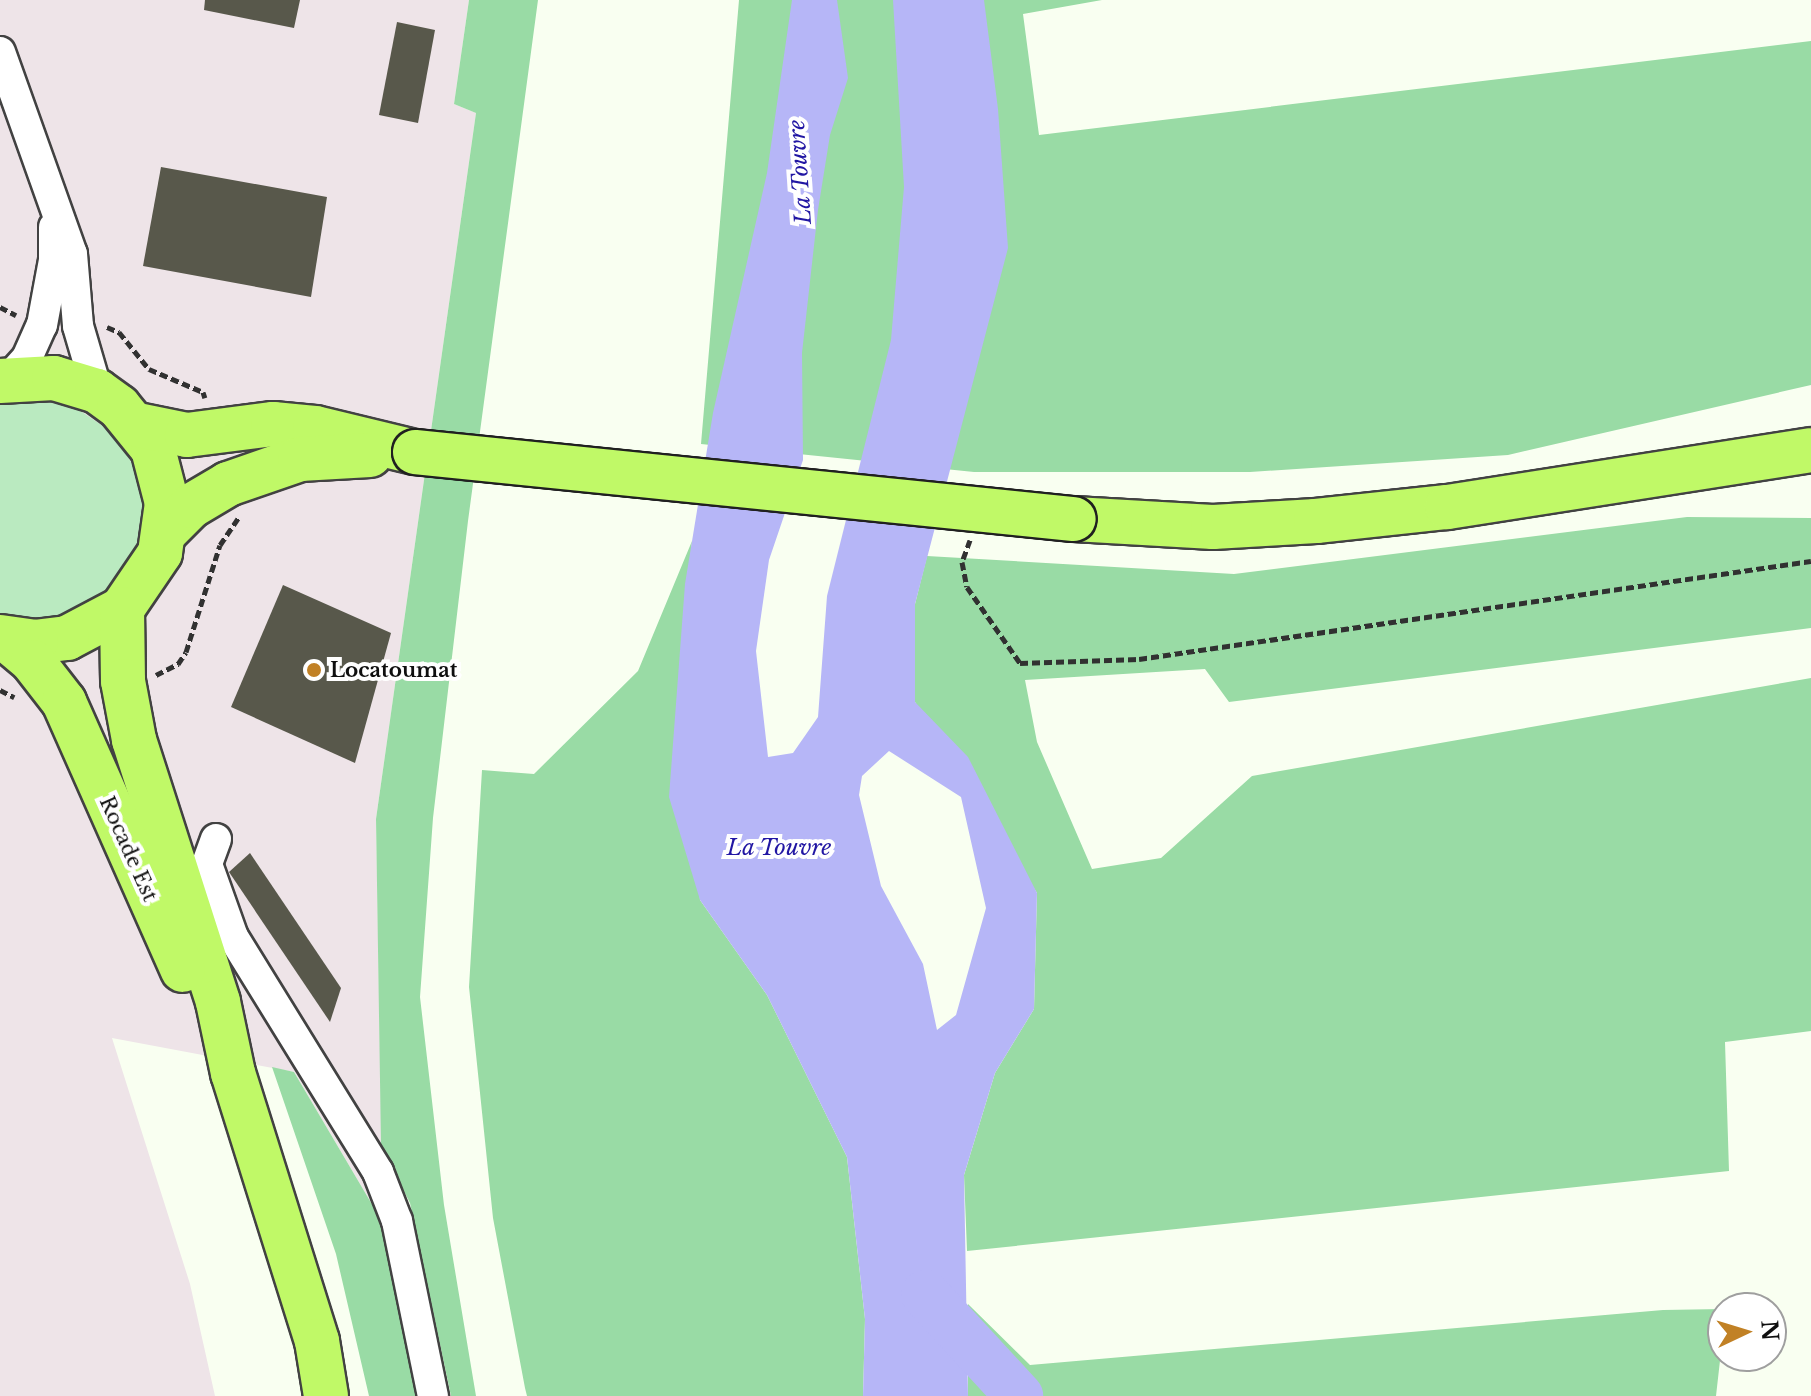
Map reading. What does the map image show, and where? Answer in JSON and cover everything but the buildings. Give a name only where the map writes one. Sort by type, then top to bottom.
[{"type":"main road","points":[[3,638],[67,638],[122,609],[150,574],[166,531],[163,475],[138,425],[97,391],[54,378],[5,380]]},
{"type":"main road","points":[[138,425],[187,435],[273,424],[301,426],[415,452],[1074,519],[1213,527],[1316,521],[1447,507],[1603,480],[1811,450]]},
{"type":"main road","points":[[1603,480],[1811,431]]},
{"type":"main road","points":[[166,531],[191,506],[228,484],[300,459],[415,452]]},
{"type":"main road","name":"Rocade Est","points":[[122,609],[123,681],[134,740],[218,1002],[233,1073],[317,1341],[326,1396]]},
{"type":"main road","name":"Rocade Est","points":[[3,638],[33,662],[64,702],[233,1073]]},
{"type":"street","points":[[0,52],[53,209],[72,254],[78,326],[97,391]]},
{"type":"street","points":[[5,380],[27,358],[42,325],[54,260],[53,209]]},
{"type":"street","points":[[216,839],[207,864],[233,937],[378,1172],[397,1221],[433,1396]]},
{"type":"path","points":[[972,536],[962,562],[967,587],[1020,663],[1139,659],[1811,561]]},
{"type":"shaded area","points":[[0,0],[469,0],[454,104],[476,113],[376,819],[383,1223],[294,1072],[112,1038],[190,1284],[215,1396],[0,1396]]},
{"type":"green space","points":[[469,0],[538,0],[468,521],[433,818],[420,997],[444,1205],[476,1396],[451,1396],[410,1203],[381,1146],[376,819],[476,113],[454,104]]},
{"type":"green space","points":[[739,0],[1102,0],[1023,14],[1039,135],[1811,41],[1811,385],[1508,455],[1250,472],[974,472],[701,444]]},
{"type":"green space","points":[[34,399],[76,408],[112,432],[135,468],[144,510],[135,552],[111,588],[75,612],[33,620],[0,614],[0,405]]},
{"type":"green space","points":[[1687,517],[1811,518],[1811,628],[1229,702],[1205,669],[1025,680],[1037,742],[1092,869],[1161,858],[1252,776],[1811,678],[1811,1031],[1725,1042],[1729,1171],[967,1251],[964,1175],[995,1073],[1034,1009],[1037,893],[915,702],[915,604],[927,556],[1234,574]]},
{"type":"green space","points":[[692,541],[684,631],[700,900],[767,995],[847,1157],[865,1319],[863,1396],[527,1396],[525,1388],[493,1218],[469,987],[482,770],[534,774],[638,671]]},
{"type":"green space","points":[[272,1067],[294,1072],[383,1223],[416,1396],[369,1396],[336,1254]]},
{"type":"green space","points":[[968,1304],[1030,1365],[1663,1310],[1707,1309],[1707,1372],[1719,1372],[1716,1396],[968,1396]]},
{"type":"water","name":"La Touvre","points":[[792,0],[837,0],[848,78],[830,135],[818,210],[802,353],[803,460],[769,560],[756,651],[768,757],[793,753],[818,717],[827,596],[891,340],[904,187],[893,0],[984,0],[998,109],[1008,248],[915,604],[915,702],[968,757],[1037,893],[1034,1009],[995,1073],[964,1175],[968,1396],[863,1396],[865,1319],[847,1157],[767,995],[700,900],[669,797],[685,584],[713,413],[767,173]],"holes":[[[889,751],[961,797],[986,908],[956,1015],[937,1030],[923,964],[881,886],[859,795],[862,776]]]},
{"type":"waterway","points":[[925,1294],[1019,1396]]},
{"type":"place","name":"Locatoumat","points":[[314,670]]}]
